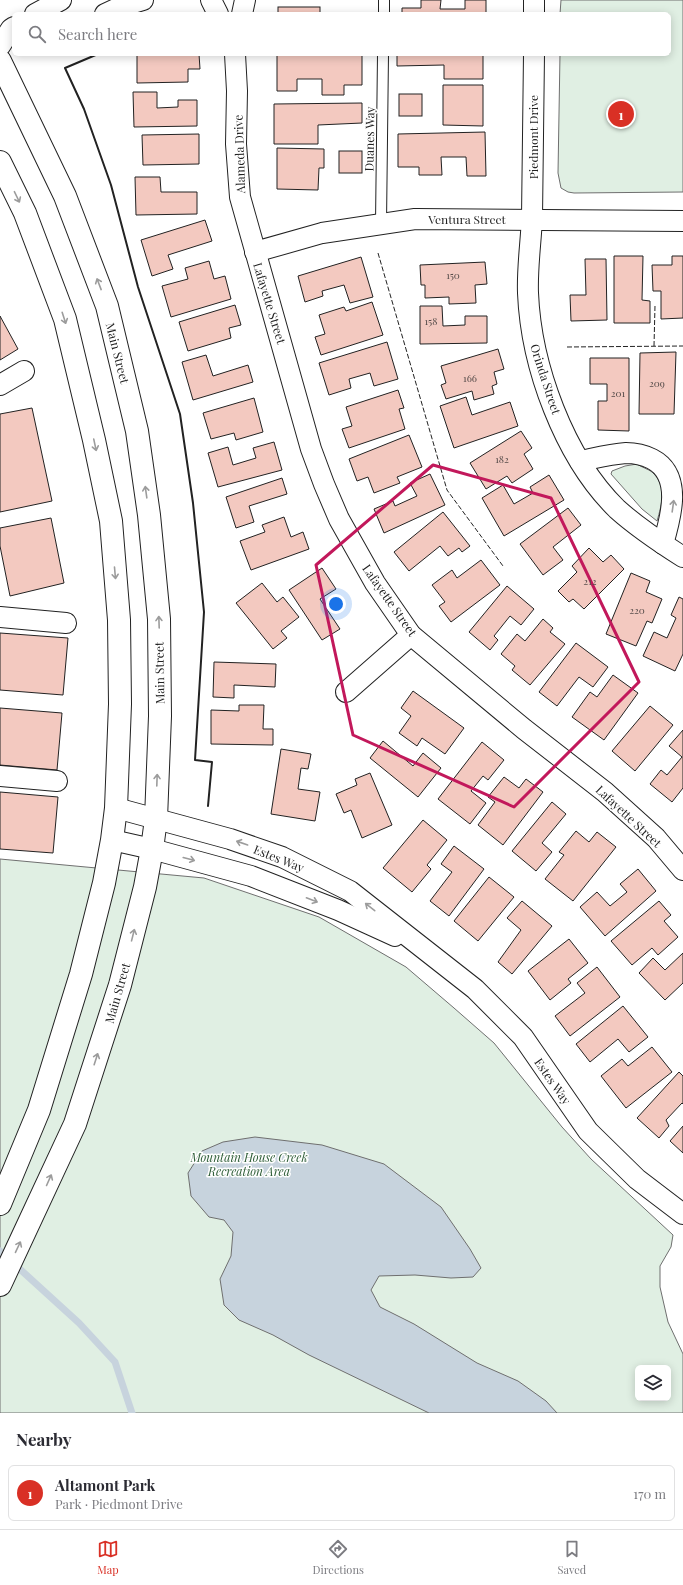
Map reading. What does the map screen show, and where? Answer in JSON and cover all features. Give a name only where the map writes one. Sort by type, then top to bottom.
[{"type":"street","points":[[40,12],[61,0]]},
{"type":"street","points":[[109,12],[143,0]]},
{"type":"street","points":[[211,0],[217,12]]},
{"type":"street","points":[[242,12],[245,0]]},
{"type":"street","points":[[534,0],[534,12]]},
{"type":"street","points":[[0,46],[12,28]]},
{"type":"street","points":[[0,52],[12,52]]},
{"type":"street","name":"Alameda Drive","points":[[235,56],[237,91],[236,144],[240,197],[255,252]]},
{"type":"street","name":"Piedmont Drive","points":[[532,220],[534,56]]},
{"type":"street","name":"Main Street","points":[[0,61],[65,196],[107,306],[137,431],[149,515],[159,619],[160,716],[156,819],[152,849],[145,887],[120,985],[75,1124],[2,1282]]},
{"type":"street","points":[[0,162],[25,213],[65,319],[94,440],[111,521],[119,620],[120,704],[116,808],[104,882],[81,974],[39,1110],[1,1202]]},
{"type":"street","name":"Ventura Street","points":[[255,252],[322,233],[415,219],[683,221]]},
{"type":"street","name":"Orinda Street","points":[[532,220],[528,292],[533,345],[548,393],[565,436],[590,476],[618,509],[663,544],[683,557]]},
{"type":"street","name":"Lafayette Street","points":[[255,252],[281,338],[311,449],[324,484],[339,519],[375,583],[411,635],[524,729],[605,792],[656,838],[683,870]]},
{"type":"street","points":[[0,385],[24,371]]},
{"type":"street","points":[[580,461],[626,453],[642,454],[656,461],[666,470],[672,481],[674,496],[672,514],[663,544]]},
{"type":"street","points":[[0,615],[66,623]]},
{"type":"street","points":[[346,692],[411,635]]},
{"type":"street","points":[[0,776],[57,781]]},
{"type":"street","name":"Estes Way","points":[[116,808],[230,839],[282,856],[350,891],[475,989],[523,1037],[588,1131],[637,1179],[683,1214]]},
{"type":"street","name":"Estes Way","points":[[112,840],[152,849],[251,876],[338,910],[423,948]]},
{"type":"lane","points":[[384,0],[384,12]]},
{"type":"lane","name":"Duanes Way","points":[[381,223],[383,56]]},
{"type":"highlighted area","points":[[433,465],[551,498],[639,682],[514,807],[353,735],[316,565]]},
{"type":"green space","points":[[561,0],[683,0],[683,192],[574,193],[568,192],[561,188],[558,173],[560,56],[671,56],[671,12],[560,12]]},
{"type":"green space","points":[[637,464],[652,472],[660,483],[662,501],[657,521],[642,509],[611,474],[612,471],[625,466]]},
{"type":"green space","name":"Mountain House Creek Recreation Area","points":[[0,859],[204,878],[319,917],[406,967],[494,1043],[562,1127],[591,1159],[673,1235],[671,1247],[660,1266],[660,1287],[668,1322],[683,1354],[683,1413],[0,1413]]},
{"type":"shaded area","points":[[255,1137],[322,1145],[384,1164],[441,1207],[470,1249],[481,1268],[473,1277],[451,1278],[415,1275],[379,1276],[371,1290],[380,1307],[414,1324],[477,1363],[518,1381],[546,1401],[557,1413],[429,1413],[309,1355],[273,1335],[239,1320],[224,1305],[220,1279],[231,1256],[233,1232],[224,1220],[209,1217],[191,1196],[188,1173],[202,1151],[223,1142]]},
{"type":"building","points":[[421,0],[441,0],[440,9],[465,9],[465,0],[486,0],[486,12],[402,12],[402,8],[421,8]]},
{"type":"building","points":[[278,7],[320,7],[320,12],[278,12]]},
{"type":"building","points":[[137,56],[199,56],[200,69],[188,69],[188,82],[137,83]]},
{"type":"building","points":[[277,56],[362,56],[362,85],[344,85],[344,95],[322,95],[322,79],[297,79],[297,91],[277,91]]},
{"type":"building","points":[[397,56],[483,56],[483,79],[444,79],[444,65],[397,66]]},
{"type":"building","points":[[443,85],[483,85],[483,126],[443,125]]},
{"type":"building","points":[[133,92],[157,92],[157,108],[178,107],[178,100],[197,100],[197,126],[134,127]]},
{"type":"building","points":[[399,94],[422,94],[422,116],[399,116]]},
{"type":"building","points":[[362,103],[362,123],[318,125],[318,144],[274,144],[274,104]]},
{"type":"building","points":[[485,132],[486,176],[467,176],[466,157],[441,157],[442,175],[419,175],[419,167],[398,167],[398,134]]},
{"type":"building","points":[[199,134],[199,164],[143,165],[142,135]]},
{"type":"building","points":[[277,148],[324,149],[324,168],[319,168],[318,190],[277,189]]},
{"type":"building","points":[[339,151],[362,151],[362,173],[339,173]]},
{"type":"building","points":[[135,177],[160,177],[161,192],[197,192],[197,214],[136,215]]},
{"type":"building","points":[[205,220],[212,241],[168,255],[173,269],[152,276],[141,240]]},
{"type":"building","points":[[614,256],[643,256],[642,300],[650,301],[650,323],[614,323]]},
{"type":"building","points":[[672,256],[683,256],[683,318],[661,319],[661,291],[653,291],[652,265],[672,265]]},
{"type":"building","points":[[361,257],[373,297],[350,303],[344,285],[322,291],[323,296],[305,302],[298,276]]},
{"type":"building","points":[[585,259],[606,259],[607,320],[571,321],[570,295],[586,295]]},
{"type":"building","points":[[209,261],[214,279],[225,276],[231,299],[171,317],[162,286],[188,279],[185,268]]},
{"type":"building","points":[[485,262],[487,284],[475,285],[476,303],[449,304],[449,297],[425,298],[425,285],[421,285],[420,265]]},
{"type":"building","points":[[372,302],[383,335],[321,355],[315,337],[325,334],[319,315],[344,307],[346,311]]},
{"type":"building","points":[[235,305],[241,325],[229,328],[231,338],[188,351],[179,322]]},
{"type":"building","points":[[420,306],[442,306],[443,326],[465,325],[465,316],[487,316],[487,343],[420,344]]},
{"type":"building","points":[[0,316],[18,349],[0,360]]},
{"type":"building","points":[[387,342],[398,379],[374,386],[370,373],[349,379],[351,388],[329,395],[319,363]]},
{"type":"building","points":[[498,349],[504,369],[494,372],[497,384],[492,386],[494,394],[474,400],[472,391],[446,399],[441,385],[446,383],[441,366]]},
{"type":"building","points":[[676,352],[674,414],[639,414],[640,353]]},
{"type":"building","points":[[206,355],[213,376],[248,365],[253,382],[193,400],[182,362]]},
{"type":"building","points":[[590,358],[629,358],[629,431],[598,430],[598,401],[607,401],[607,384],[590,384]]},
{"type":"building","points":[[398,390],[404,408],[399,409],[405,429],[349,448],[342,429],[352,426],[346,407]]},
{"type":"building","points":[[466,397],[472,415],[510,402],[518,426],[454,448],[440,406]]},
{"type":"building","points":[[254,398],[263,432],[236,440],[234,433],[211,439],[203,413]]},
{"type":"building","points":[[32,408],[52,501],[0,512],[0,414]]},
{"type":"building","points":[[521,431],[532,448],[524,454],[533,469],[512,483],[507,476],[486,489],[470,463]]},
{"type":"building","points":[[409,435],[422,467],[397,477],[400,483],[374,493],[368,477],[357,481],[349,459]]},
{"type":"building","points":[[274,442],[282,470],[218,487],[208,453],[228,447],[233,465],[256,458],[253,448]]},
{"type":"building","points":[[430,474],[445,505],[384,533],[374,509],[393,501],[395,506],[417,496],[410,483]]},
{"type":"building","points":[[549,475],[564,500],[504,536],[482,498],[503,485],[514,504],[533,493],[530,487]]},
{"type":"building","points":[[282,478],[287,494],[249,506],[254,522],[236,528],[226,497]]},
{"type":"building","points":[[568,508],[581,525],[553,547],[563,560],[543,575],[520,544]]},
{"type":"building","points":[[443,512],[470,546],[462,552],[459,548],[448,556],[440,546],[409,571],[394,552]]},
{"type":"building","points":[[284,517],[291,537],[303,532],[309,549],[251,570],[240,541],[265,532],[262,525]]},
{"type":"building","points":[[51,518],[64,583],[10,596],[0,546],[0,528]]},
{"type":"building","points":[[589,548],[603,562],[611,555],[624,569],[584,609],[573,599],[569,602],[558,591],[577,572],[572,566]]},
{"type":"building","points":[[481,560],[500,585],[451,622],[439,606],[445,602],[432,585],[452,570],[457,578]]},
{"type":"building","points":[[322,568],[336,589],[320,599],[340,629],[322,640],[289,590]]},
{"type":"building","points":[[631,573],[650,581],[646,592],[662,599],[652,623],[647,621],[636,646],[606,634]]},
{"type":"building","points":[[262,583],[277,602],[283,597],[299,617],[281,631],[287,638],[273,649],[236,603]]},
{"type":"building","points":[[507,586],[534,609],[521,625],[510,616],[494,636],[498,640],[490,650],[469,632]]},
{"type":"building","points":[[679,597],[683,599],[683,654],[675,671],[643,656],[654,632],[667,638],[676,618],[671,615]]},
{"type":"building","points":[[543,619],[553,628],[550,632],[565,644],[530,685],[512,670],[515,666],[501,654],[517,634],[525,641]]},
{"type":"building","points":[[0,633],[68,638],[63,695],[0,690]]},
{"type":"building","points":[[576,643],[608,667],[593,687],[579,677],[557,706],[539,692]]},
{"type":"building","points":[[214,662],[276,664],[275,687],[234,685],[234,698],[213,697]]},
{"type":"building","points":[[613,675],[638,693],[604,740],[572,717],[590,692],[597,697]]},
{"type":"building","points":[[413,691],[464,728],[445,754],[422,738],[417,746],[399,733],[411,716],[401,708]]},
{"type":"building","points":[[239,705],[264,705],[263,729],[273,729],[273,745],[211,744],[211,710],[239,711]]},
{"type":"building","points":[[650,706],[673,725],[635,771],[612,751]]},
{"type":"building","points":[[0,708],[62,713],[57,770],[0,765]]},
{"type":"building","points":[[683,730],[683,788],[672,802],[650,784],[661,770],[667,775],[682,757],[669,746]]},
{"type":"building","points":[[383,741],[413,766],[423,753],[441,768],[418,797],[370,758]]},
{"type":"building","points":[[482,742],[504,760],[488,780],[483,776],[471,791],[486,803],[470,824],[438,799]]},
{"type":"building","points":[[281,749],[311,754],[308,769],[301,768],[298,789],[320,792],[315,821],[271,814]]},
{"type":"building","points":[[370,773],[392,825],[362,838],[351,810],[344,813],[336,794],[357,785],[355,779]]},
{"type":"building","points":[[504,777],[519,788],[526,779],[543,792],[503,845],[478,825],[495,802],[488,797]]},
{"type":"building","points":[[0,792],[58,797],[53,853],[0,849]]},
{"type":"building","points":[[552,802],[566,814],[542,843],[552,852],[536,871],[512,851]]},
{"type":"building","points":[[423,820],[447,840],[427,865],[431,869],[412,892],[383,868]]},
{"type":"building","points":[[576,831],[589,842],[597,832],[616,847],[573,901],[545,879],[564,855],[559,852]]},
{"type":"building","points":[[454,846],[484,869],[449,916],[430,901],[452,872],[441,864]]},
{"type":"building","points":[[638,869],[656,891],[605,936],[580,907],[597,892],[610,906],[627,892],[620,884]]},
{"type":"building","points":[[489,877],[514,897],[478,941],[454,921]]},
{"type":"building","points":[[522,901],[552,926],[512,974],[498,962],[521,930],[507,918]]},
{"type":"building","points":[[659,901],[671,915],[664,921],[678,937],[658,955],[652,948],[632,965],[611,941]]},
{"type":"building","points":[[569,939],[588,963],[568,979],[571,983],[550,1000],[528,971]]},
{"type":"building","points":[[683,953],[683,983],[665,1000],[639,973],[653,958],[665,970]]},
{"type":"building","points":[[597,967],[620,997],[570,1036],[555,1016],[585,993],[577,983]]},
{"type":"building","points":[[623,1006],[648,1037],[629,1052],[618,1039],[590,1062],[576,1044]]},
{"type":"building","points":[[652,1047],[672,1072],[626,1108],[601,1076],[622,1059],[628,1066]]},
{"type":"building","points":[[679,1072],[683,1076],[683,1104],[682,1103],[666,1120],[669,1126],[659,1138],[637,1118]]},
{"type":"building","points":[[683,1126],[683,1153],[670,1141]]},
{"type":"waterway","points":[[0,1251],[79,1323],[115,1362],[132,1413]]},
{"type":"fence","points":[[378,253],[447,490],[503,566]]},
{"type":"fence","points":[[654,346],[655,306]]},
{"type":"fence","points":[[567,347],[683,346]]},
{"type":"wall","points":[[93,56],[65,68],[84,109],[111,185],[138,287],[180,414],[193,503],[204,612],[195,760],[212,762],[208,806]]},
{"type":"place","name":"Altamont Park","points":[[621,114]]}]
